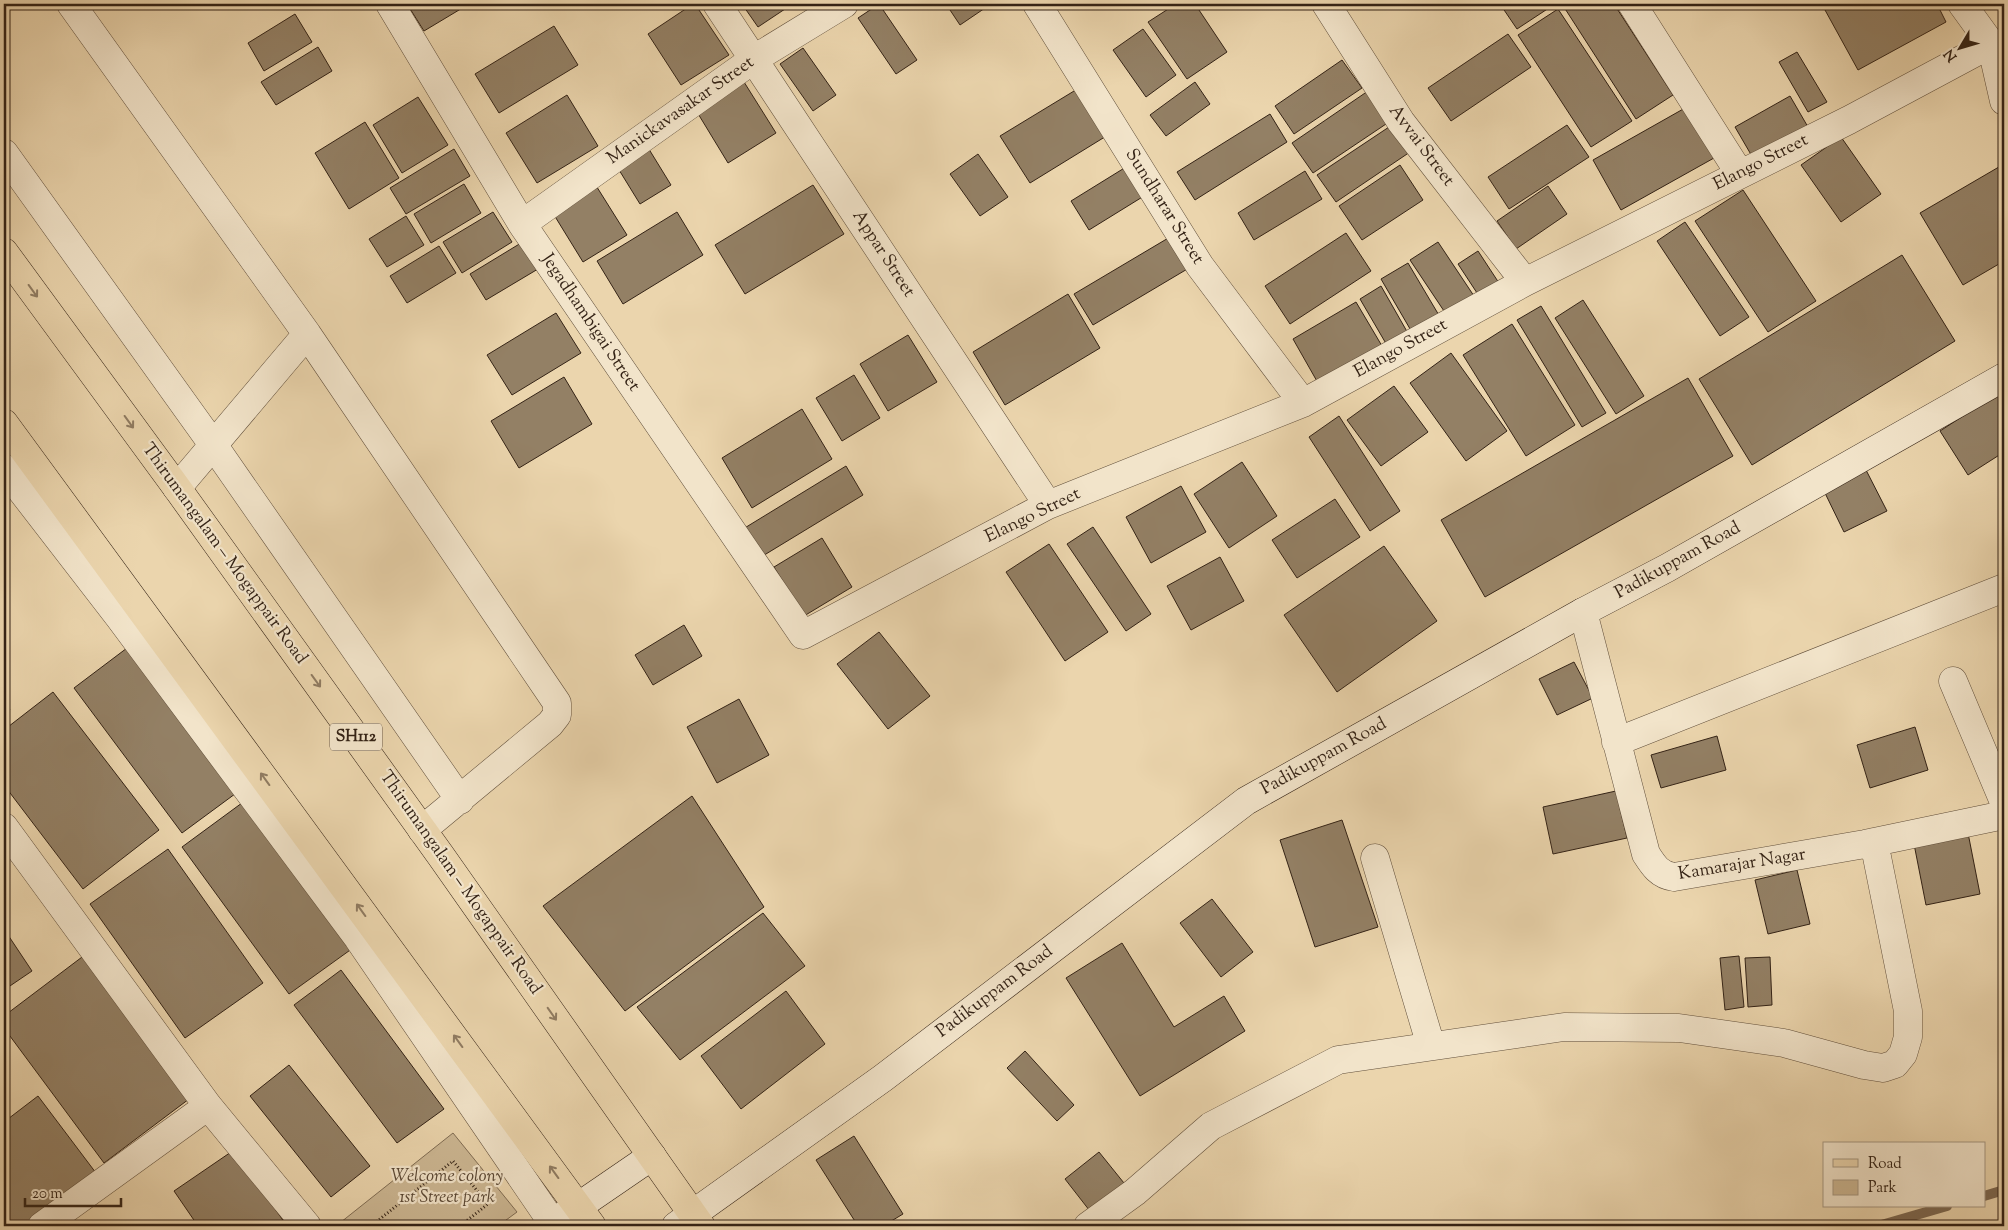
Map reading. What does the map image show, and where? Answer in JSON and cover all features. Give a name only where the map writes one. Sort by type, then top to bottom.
[{"type":"main road","name":"Thirumangalam – Mogappair Road","points":[[4,252],[177,488],[422,830],[652,1156],[690,1222]]},
{"type":"main road","points":[[8,439],[585,1216]]},
{"type":"street","points":[[71,4],[307,334],[557,703],[557,715],[550,724],[422,830]]},
{"type":"street","name":"Jegadhambigai Street","points":[[390,4],[522,224],[803,635]]},
{"type":"street","name":"Appar Street","points":[[716,4],[1048,505]]},
{"type":"street","name":"Manickavasakar Street","points":[[522,224],[754,59],[844,4]]},
{"type":"street","name":"Sundharar Street","points":[[1037,4],[1200,266],[1302,403]]},
{"type":"street","name":"Avvai Street","points":[[1326,4],[1401,122],[1525,282]]},
{"type":"street","points":[[1632,4],[1740,174]]},
{"type":"street","points":[[1962,4],[1991,44],[2004,101]]},
{"type":"street","name":"Elango Street","points":[[803,635],[1048,505],[1302,403],[1525,282],[1849,120],[1991,44]]},
{"type":"street","points":[[4,153],[214,446],[460,800]]},
{"type":"street","points":[[177,488],[307,334]]},
{"type":"street","name":"Padikuppam Road","points":[[690,1222],[891,1072],[1246,801],[1583,612],[1667,568],[2004,378]]},
{"type":"street","points":[[4,468],[119,617],[358,938],[549,1224],[585,1216],[652,1156]]},
{"type":"street","points":[[1616,742],[2004,588]]},
{"type":"street","name":"Kamarajar Nagar","points":[[1583,612],[1646,854],[1655,868],[1665,876],[1674,877],[1874,842],[2004,815]]},
{"type":"street","points":[[1953,681],[2004,802]]},
{"type":"street","points":[[4,827],[208,1106],[307,1226]]},
{"type":"street","points":[[1088,1226],[1135,1192],[1211,1126],[1338,1060],[1564,1027],[1679,1028],[1784,1042],[1864,1065],[1883,1068],[1895,1064],[1903,1054],[1908,1037],[1908,1011],[1874,842]]},
{"type":"street","points":[[1375,858],[1431,1046]]},
{"type":"street","points":[[42,1226],[208,1106]]},
{"type":"path","points":[[371,1226],[453,1161],[488,1204],[460,1226]]},
{"type":"green space","name":"Welcome colony 1st Street park","points":[[453,1133],[517,1212],[498,1226],[336,1226]]},
{"type":"building","points":[[407,4],[469,4],[424,31]]},
{"type":"building","points":[[695,4],[729,55],[681,85],[648,34]]},
{"type":"building","points":[[742,4],[781,4],[785,9],[758,27]]},
{"type":"building","points":[[879,4],[917,60],[896,74],[858,18]]},
{"type":"building","points":[[946,4],[991,4],[960,25]]},
{"type":"building","points":[[1176,4],[1195,4],[1227,52],[1187,79],[1148,22]]},
{"type":"building","points":[[1500,4],[1555,4],[1517,29]]},
{"type":"building","points":[[1562,4],[1614,4],[1673,95],[1636,119]]},
{"type":"building","points":[[1836,4],[1937,4],[1946,22],[1858,70],[1825,10]]},
{"type":"building","points":[[1558,9],[1632,121],[1591,147],[1518,35]]},
{"type":"building","points":[[295,14],[312,42],[264,71],[248,43]]},
{"type":"building","points":[[554,26],[578,65],[499,113],[475,74]]},
{"type":"building","points":[[1143,29],[1176,75],[1146,97],[1113,50]]},
{"type":"building","points":[[1508,34],[1531,67],[1451,121],[1428,88]]},
{"type":"building","points":[[318,47],[332,71],[276,105],[261,82]]},
{"type":"building","points":[[803,48],[836,95],[813,111],[780,64]]},
{"type":"building","points":[[1797,52],[1827,102],[1808,112],[1779,62]]},
{"type":"building","points":[[1342,60],[1362,88],[1294,134],[1275,106]]},
{"type":"building","points":[[744,82],[776,133],[728,163],[697,112]]},
{"type":"building","points":[[1195,82],[1210,104],[1166,136],[1150,115]]},
{"type":"building","points":[[1079,88],[1108,135],[1030,183],[1000,136]]},
{"type":"building","points":[[1368,91],[1389,122],[1313,173],[1292,143]]},
{"type":"building","points":[[567,95],[598,146],[537,183],[506,133]]},
{"type":"building","points":[[1790,96],[1808,127],[1753,158],[1735,127]]},
{"type":"building","points":[[418,97],[448,145],[402,173],[373,125]]},
{"type":"building","points":[[1685,108],[1714,158],[1621,210],[1593,160]]},
{"type":"building","points":[[1270,114],[1287,142],[1195,200],[1177,172]]},
{"type":"building","points":[[365,122],[399,178],[349,209],[315,153]]},
{"type":"building","points":[[1392,125],[1410,152],[1336,202],[1317,175]]},
{"type":"building","points":[[1567,125],[1589,157],[1509,209],[1488,177]]},
{"type":"building","points":[[1841,137],[1881,194],[1841,222],[1801,165]]},
{"type":"building","points":[[647,146],[671,185],[640,204],[616,165]]},
{"type":"building","points":[[454,149],[470,176],[406,214],[390,188]]},
{"type":"building","points":[[978,154],[1008,197],[980,216],[950,174]]},
{"type":"building","points":[[2004,164],[2004,261],[1963,285],[1920,213]]},
{"type":"building","points":[[1400,165],[1423,200],[1362,240],[1339,206]]},
{"type":"building","points":[[1126,167],[1144,196],[1089,230],[1071,201]]},
{"type":"building","points":[[1305,171],[1322,199],[1254,240],[1238,213]]},
{"type":"building","points":[[464,184],[481,213],[431,243],[414,214]]},
{"type":"building","points":[[595,184],[627,235],[583,262],[551,210]]},
{"type":"building","points":[[813,185],[844,234],[745,294],[715,245]]},
{"type":"building","points":[[1548,186],[1567,214],[1516,249],[1497,221]]},
{"type":"building","points":[[1743,190],[1816,301],[1768,332],[1695,221]]},
{"type":"building","points":[[493,212],[512,242],[462,273],[443,242]]},
{"type":"building","points":[[677,212],[703,255],[623,304],[597,261]]},
{"type":"building","points":[[406,216],[424,245],[387,267],[369,239]]},
{"type":"building","points":[[1685,222],[1749,317],[1720,336],[1657,241]]},
{"type":"building","points":[[1346,233],[1371,271],[1290,324],[1265,286]]},
{"type":"building","points":[[1170,237],[1189,268],[1093,325],[1074,294]]},
{"type":"building","points":[[1438,242],[1474,296],[1446,314],[1410,260]]},
{"type":"building","points":[[521,243],[538,269],[486,300],[470,274]]},
{"type":"building","points":[[439,246],[456,273],[407,303],[390,276]]},
{"type":"building","points":[[1478,251],[1499,283],[1479,296],[1458,264]]},
{"type":"building","points":[[1902,255],[1955,341],[1752,465],[1699,379]]},
{"type":"building","points":[[1408,263],[1440,317],[1413,334],[1381,279]]},
{"type":"building","points":[[1381,286],[1409,335],[1388,347],[1360,299]]},
{"type":"building","points":[[1068,294],[1100,348],[1005,405],[973,352]]},
{"type":"building","points":[[1583,300],[1644,396],[1616,414],[1555,318]]},
{"type":"building","points":[[1356,302],[1382,346],[1318,383],[1293,339]]},
{"type":"building","points":[[1541,306],[1606,413],[1582,427],[1517,320]]},
{"type":"building","points":[[556,313],[581,353],[512,395],[487,355]]},
{"type":"building","points":[[1512,324],[1575,425],[1526,456],[1463,355]]},
{"type":"building","points":[[908,335],[937,382],[888,411],[860,364]]},
{"type":"building","points":[[1451,353],[1507,431],[1466,461],[1410,383]]},
{"type":"building","points":[[854,375],[880,418],[842,441],[816,398]]},
{"type":"building","points":[[564,377],[592,424],[519,468],[491,421]]},
{"type":"building","points":[[1688,378],[1733,456],[1485,597],[1441,520]]},
{"type":"building","points":[[1394,386],[1428,432],[1381,466],[1347,420]]},
{"type":"building","points":[[1997,394],[2004,405],[2004,452],[1968,475],[1940,431]]},
{"type":"building","points":[[802,409],[832,459],[752,508],[722,458]]},
{"type":"building","points":[[1339,416],[1400,511],[1370,531],[1309,437]]},
{"type":"building","points":[[1242,462],[1277,516],[1229,548],[1194,494]]},
{"type":"building","points":[[846,466],[863,495],[761,557],[743,529]]},
{"type":"building","points":[[1866,470],[1887,511],[1844,532],[1824,491]]},
{"type":"building","points":[[1181,486],[1206,532],[1151,563],[1126,517]]},
{"type":"building","points":[[1335,499],[1360,537],[1297,578],[1272,540]]},
{"type":"building","points":[[1093,527],[1151,614],[1126,631],[1067,544]]},
{"type":"building","points":[[822,538],[852,587],[804,616],[774,567]]},
{"type":"building","points":[[1049,544],[1108,632],[1065,661],[1006,572]]},
{"type":"building","points":[[1384,546],[1437,621],[1337,692],[1284,615]]},
{"type":"building","points":[[1220,557],[1244,601],[1191,630],[1167,586]]},
{"type":"building","points":[[684,625],[702,656],[653,685],[635,655]]},
{"type":"building","points":[[879,632],[930,696],[888,729],[837,664]]},
{"type":"building","points":[[131,645],[239,791],[182,833],[74,688]]},
{"type":"building","points":[[1574,662],[1593,698],[1557,715],[1539,679]]},
{"type":"building","points":[[53,692],[159,830],[83,889],[4,785],[4,730]]},
{"type":"building","points":[[739,699],[769,755],[717,783],[687,727]]},
{"type":"building","points":[[4,702],[10,710],[4,715]]},
{"type":"building","points":[[1915,727],[1928,770],[1870,788],[1857,745]]},
{"type":"building","points":[[1717,736],[1726,770],[1661,788],[1651,755]]},
{"type":"building","points":[[1616,791],[1627,838],[1553,854],[1543,807]]},
{"type":"building","points":[[692,796],[764,907],[625,1011],[543,906]]},
{"type":"building","points":[[246,800],[353,948],[289,994],[182,847]]},
{"type":"building","points":[[1342,820],[1378,927],[1315,947],[1280,840]]},
{"type":"building","points":[[1968,833],[1980,894],[1926,905],[1914,844]]},
{"type":"building","points":[[168,849],[263,983],[185,1038],[90,904]]},
{"type":"building","points":[[1797,870],[1810,924],[1768,934],[1755,880]]},
{"type":"building","points":[[1212,899],[1253,952],[1221,977],[1180,923]]},
{"type":"building","points":[[763,913],[805,966],[680,1060],[637,1007]]},
{"type":"building","points":[[4,929],[32,971],[4,990]]},
{"type":"building","points":[[1122,943],[1174,1027],[1224,996],[1245,1031],[1140,1096],[1066,978]]},
{"type":"building","points":[[90,951],[197,1093],[104,1163],[4,1028],[4,1016]]},
{"type":"building","points":[[1739,956],[1744,1007],[1725,1010],[1720,958]]},
{"type":"building","points":[[1770,957],[1772,1005],[1748,1007],[1745,958]]},
{"type":"building","points":[[341,970],[444,1109],[397,1143],[294,1005]]},
{"type":"building","points":[[786,991],[825,1044],[741,1109],[701,1056]]},
{"type":"building","points":[[1025,1051],[1074,1105],[1057,1121],[1007,1068]]},
{"type":"building","points":[[289,1065],[370,1166],[331,1197],[250,1096]]},
{"type":"building","points":[[38,1096],[96,1173],[24,1226],[4,1226],[4,1122]]},
{"type":"building","points":[[854,1136],[903,1214],[883,1226],[858,1226],[816,1160]]},
{"type":"building","points":[[234,1150],[287,1226],[198,1226],[174,1191]]},
{"type":"building","points":[[1099,1152],[1128,1188],[1093,1215],[1065,1179]]},
{"type":"waterway","points":[[1986,1195],[2004,1190]]},
{"type":"waterway","points":[[1878,1226],[1940,1208]]}]
